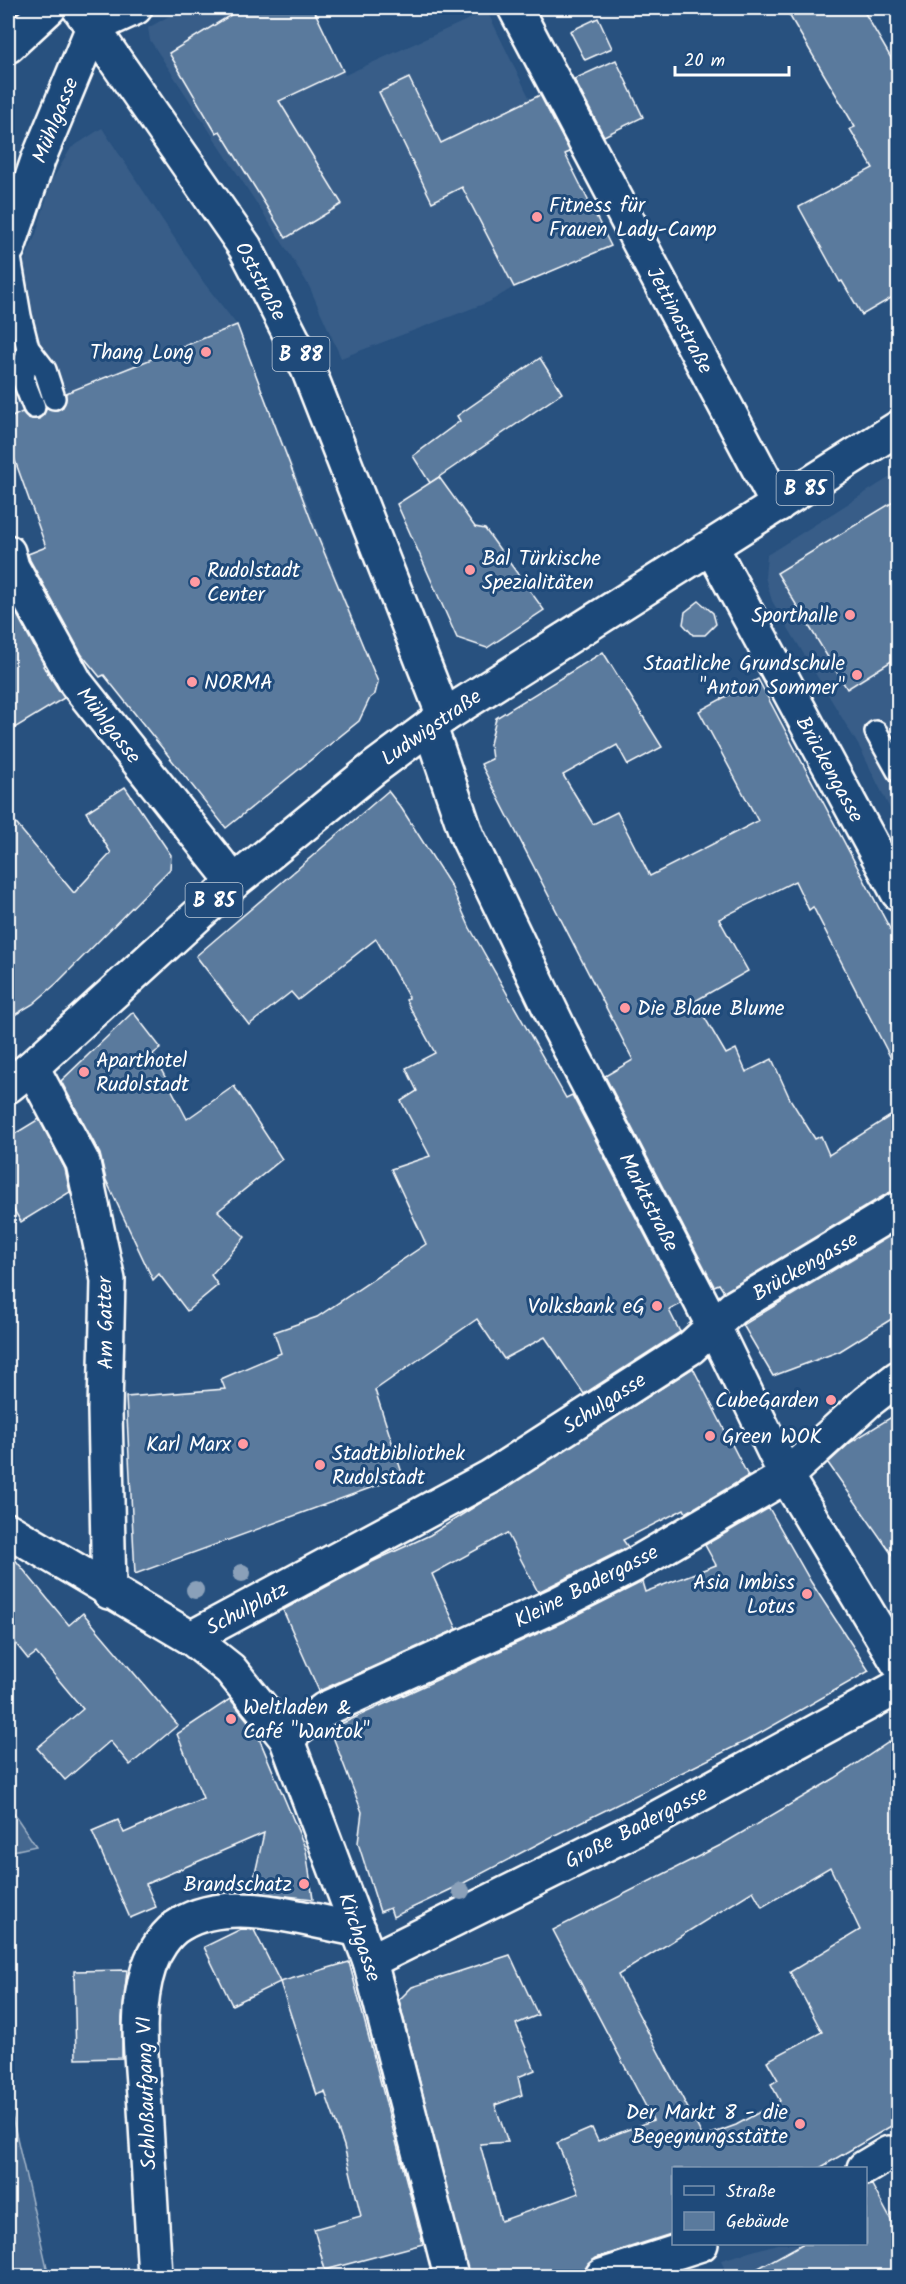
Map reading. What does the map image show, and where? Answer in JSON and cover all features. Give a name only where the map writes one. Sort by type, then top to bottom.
[{"type":"street","points":[[8,46],[49,8]]},
{"type":"street","points":[[86,17],[135,8]]},
{"type":"street","name":"Jettinastraße","points":[[515,8],[778,505]]},
{"type":"street","name":"Mühlgasse","points":[[8,247],[86,17]]},
{"type":"street","name":"Oststraße","points":[[86,17],[245,248],[308,369],[437,721]]},
{"type":"street","name":"Ludwigstraße","points":[[20,1077],[234,882],[374,768],[437,721],[898,428]]},
{"type":"street","name":"Brückengasse","points":[[712,548],[898,893]]},
{"type":"street","name":"Mühlgasse","points":[[8,552],[12,567],[76,683],[234,882]]},
{"type":"street","name":"Marktstraße","points":[[437,721],[467,836],[560,1030],[713,1325],[786,1476],[898,1662]]},
{"type":"street","name":"Am Gatter","points":[[20,1077],[83,1163],[108,1280],[105,1410],[109,1592]]},
{"type":"street","name":"Brückengasse","points":[[713,1325],[733,1308],[898,1209]]},
{"type":"street","name":"Schulgasse","points":[[490,1477],[690,1348],[713,1325]]},
{"type":"street","name":"Kleine Badergasse","points":[[286,1738],[325,1709],[557,1604],[632,1566],[786,1476],[867,1402],[898,1378]]},
{"type":"street","name":"Schulplatz","points":[[8,1530],[109,1592],[191,1638],[490,1477]]},
{"type":"street","name":"Kirchgasse","points":[[191,1638],[230,1668],[286,1738],[370,1962],[451,2277]]},
{"type":"street","name":"Große Badergasse","points":[[370,1962],[640,1827],[898,1687]]},
{"type":"street","name":"Schloßaufgang VI","points":[[156,2277],[141,2058],[142,2006],[149,1967],[161,1942],[180,1924],[205,1914],[251,1909],[359,1930]]},
{"type":"street","points":[[602,2277],[698,2245]]},
{"type":"lane","points":[[8,247],[28,348],[23,379],[34,407]]},
{"type":"lane","points":[[28,348],[45,370],[54,398]]},
{"type":"lane","points":[[876,732],[898,771]]},
{"type":"shaded area","points":[[183,8],[313,8],[345,75],[487,11],[530,99],[537,96],[611,246],[514,287],[489,302],[341,358],[309,286],[291,256],[150,40],[148,28]]},
{"type":"shaded area","name":"Rudolstadt Center","points":[[102,128],[204,283],[237,325],[378,682],[375,694],[370,698],[359,721],[226,828],[99,668],[68,621],[41,549],[46,546],[8,441],[8,300],[36,234],[52,180],[71,148]]},
{"type":"shaded area","name":"Staatliche Grundschule \"Anton Sommer\"","points":[[898,472],[898,825],[860,748],[772,601],[765,577],[767,555]]},
{"type":"shaded area","points":[[8,1805],[36,1846],[8,1852]]},
{"type":"shaded area","points":[[8,2099],[49,2276],[8,2276]]},
{"type":"shaded area","points":[[880,2200],[898,2233],[898,2276],[727,2276],[721,2260],[774,2245],[867,2245],[867,2207]]},
{"type":"building","points":[[242,8],[313,8],[343,71],[279,101],[342,204],[286,238],[220,131],[216,133],[169,53]]},
{"type":"building","points":[[785,8],[862,8],[898,70],[898,294],[862,315],[842,281],[840,282],[799,207],[873,168],[850,129],[855,127]]},
{"type":"building","points":[[598,18],[612,48],[585,60],[570,31]]},
{"type":"building","points":[[616,60],[643,117],[604,136],[574,79]]},
{"type":"building","name":"Fitness für Frauen Lady-Camp","points":[[409,78],[441,143],[540,95],[570,152],[565,154],[611,246],[514,287],[462,187],[432,202],[379,92]]},
{"type":"building","name":"Rudolstadt Center","points":[[237,325],[314,528],[378,682],[375,694],[370,698],[359,721],[226,828],[104,675],[100,677],[82,655],[30,560],[28,554],[46,547],[8,441],[8,419],[22,412],[32,419],[39,419],[47,408],[57,410],[63,407],[66,393]]},
{"type":"building","points":[[540,358],[562,393],[430,483],[413,456],[460,421],[457,416]]},
{"type":"building","name":"Bal Türkische Spezialitäten","points":[[439,477],[475,527],[485,529],[544,610],[487,648],[457,638],[397,504]]},
{"type":"building","name":"Sporthalle","points":[[898,499],[898,657],[847,689],[777,573]]},
{"type":"building","points":[[8,598],[43,666],[64,698],[8,732]]},
{"type":"building","points":[[699,601],[713,613],[716,624],[705,635],[693,635],[683,624],[685,612]]},
{"type":"building","points":[[603,652],[662,747],[628,765],[617,745],[563,775],[593,824],[617,812],[650,876],[758,821],[699,711],[758,679],[898,944],[898,1072],[813,907],[809,910],[795,881],[719,919],[748,971],[695,1001],[726,1054],[736,1049],[746,1072],[772,1059],[790,1099],[815,1139],[821,1136],[829,1155],[898,1111],[898,1190],[888,1193],[724,1292],[719,1284],[714,1286],[605,1076],[633,1060],[481,764],[492,759],[490,744],[496,718]]},
{"type":"building","points":[[125,787],[171,855],[170,869],[57,983],[33,1004],[8,1019],[8,814],[74,893],[111,853],[86,812]]},
{"type":"building","points":[[388,791],[451,886],[470,928],[566,1098],[572,1095],[681,1304],[669,1310],[680,1332],[584,1394],[545,1337],[504,1359],[477,1319],[375,1390],[403,1476],[135,1574],[126,1397],[225,1389],[221,1379],[281,1353],[274,1332],[317,1317],[426,1244],[391,1169],[430,1156],[401,1101],[417,1091],[406,1068],[435,1053],[406,1000],[409,998],[376,939],[298,1000],[291,992],[249,1025],[196,956]]},
{"type":"building","points":[[133,1012],[161,1048],[153,1054],[187,1119],[234,1086],[282,1159],[218,1211],[245,1237],[211,1275],[218,1285],[187,1311],[159,1274],[153,1280],[106,1180],[100,1154],[61,1081]]},
{"type":"building","points":[[39,1119],[65,1169],[70,1192],[21,1222],[8,1200],[8,1138]]},
{"type":"building","points":[[898,1231],[898,1315],[840,1351],[773,1376],[743,1325]]},
{"type":"building","points":[[693,1368],[748,1476],[686,1513],[684,1509],[623,1540],[628,1547],[538,1592],[507,1533],[432,1574],[457,1629],[319,1691],[283,1610],[372,1562],[430,1535]]},
{"type":"building","points":[[898,1413],[898,1563],[828,1463],[851,1442]]},
{"type":"building","points":[[769,1508],[811,1582],[869,1671],[746,1741],[555,1835],[458,1886],[393,1917],[390,1908],[380,1912],[358,1843],[362,1812],[330,1729],[565,1621],[642,1582],[645,1592],[716,1565],[705,1545]]},
{"type":"building","points":[[8,1551],[69,1625],[83,1613],[178,1725],[130,1765],[110,1741],[65,1780],[37,1748],[83,1709],[36,1653],[28,1659],[8,1634]]},
{"type":"building","points":[[230,1699],[256,1731],[306,1850],[313,1899],[251,1892],[264,1833],[146,1884],[156,1907],[130,1918],[92,1831],[118,1820],[124,1833],[203,1798],[177,1734]]},
{"type":"building","points":[[898,1736],[898,2122],[821,2167],[672,2167],[672,2234],[596,2258],[588,2264],[584,2277],[469,2277],[399,2000],[412,1987],[510,1955],[538,2015],[516,2024],[535,2070],[518,2077],[522,2095],[495,2105],[508,2142],[480,2144],[501,2221],[579,2193],[557,2143],[592,2128],[598,2141],[653,2120],[553,1930],[721,1845],[835,1778]],"holes":[[[830,1867],[860,1930],[790,1972],[822,2032],[767,2061],[778,2080],[771,2084],[780,2101],[736,2125],[703,2137],[618,1975],[753,1891],[762,1907]]]},
{"type":"building","points":[[241,1929],[254,1930],[280,1982],[232,2005],[204,1947]]},
{"type":"building","points":[[349,1962],[423,2244],[325,2270],[314,2229],[361,2216],[344,2146],[325,2092],[317,2095],[280,1982]]},
{"type":"building","points":[[127,1970],[122,2018],[122,2058],[76,2059],[74,1971]]},
{"type":"building","points":[[872,2185],[898,2233],[898,2277],[742,2277],[800,2245],[867,2245],[867,2186]]},
{"type":"place","name":"Fitness für Frauen Lady-Camp","points":[[537,217]]},
{"type":"place","name":"Thang Long","points":[[206,352]]},
{"type":"place","name":"Bal Türkische Spezialitäten","points":[[470,570]]},
{"type":"place","name":"Rudolstadt Center","points":[[195,582]]},
{"type":"place","name":"Sporthalle","points":[[850,615]]},
{"type":"place","name":"Staatliche Grundschule \"Anton Sommer\"","points":[[857,675]]},
{"type":"place","name":"NORMA","points":[[192,682]]},
{"type":"place","name":"Die Blaue Blume","points":[[625,1008]]},
{"type":"place","name":"Aparthotel Rudolstadt","points":[[84,1072]]},
{"type":"place","name":"Volksbank eG","points":[[657,1306]]},
{"type":"place","name":"CubeGarden","points":[[831,1400]]},
{"type":"place","name":"Green WOK","points":[[710,1436]]},
{"type":"place","name":"Karl Marx","points":[[243,1444]]},
{"type":"place","name":"Stadtbibliothek Rudolstadt","points":[[320,1465]]},
{"type":"place","name":"Asia Imbiss Lotus","points":[[807,1594]]},
{"type":"place","name":"Weltladen & Café \"Wantok\"","points":[[231,1719]]},
{"type":"place","name":"Brandschatz","points":[[304,1884]]},
{"type":"place","name":"Der Markt 8 - die Begegnungsstätte","points":[[800,2124]]}]
